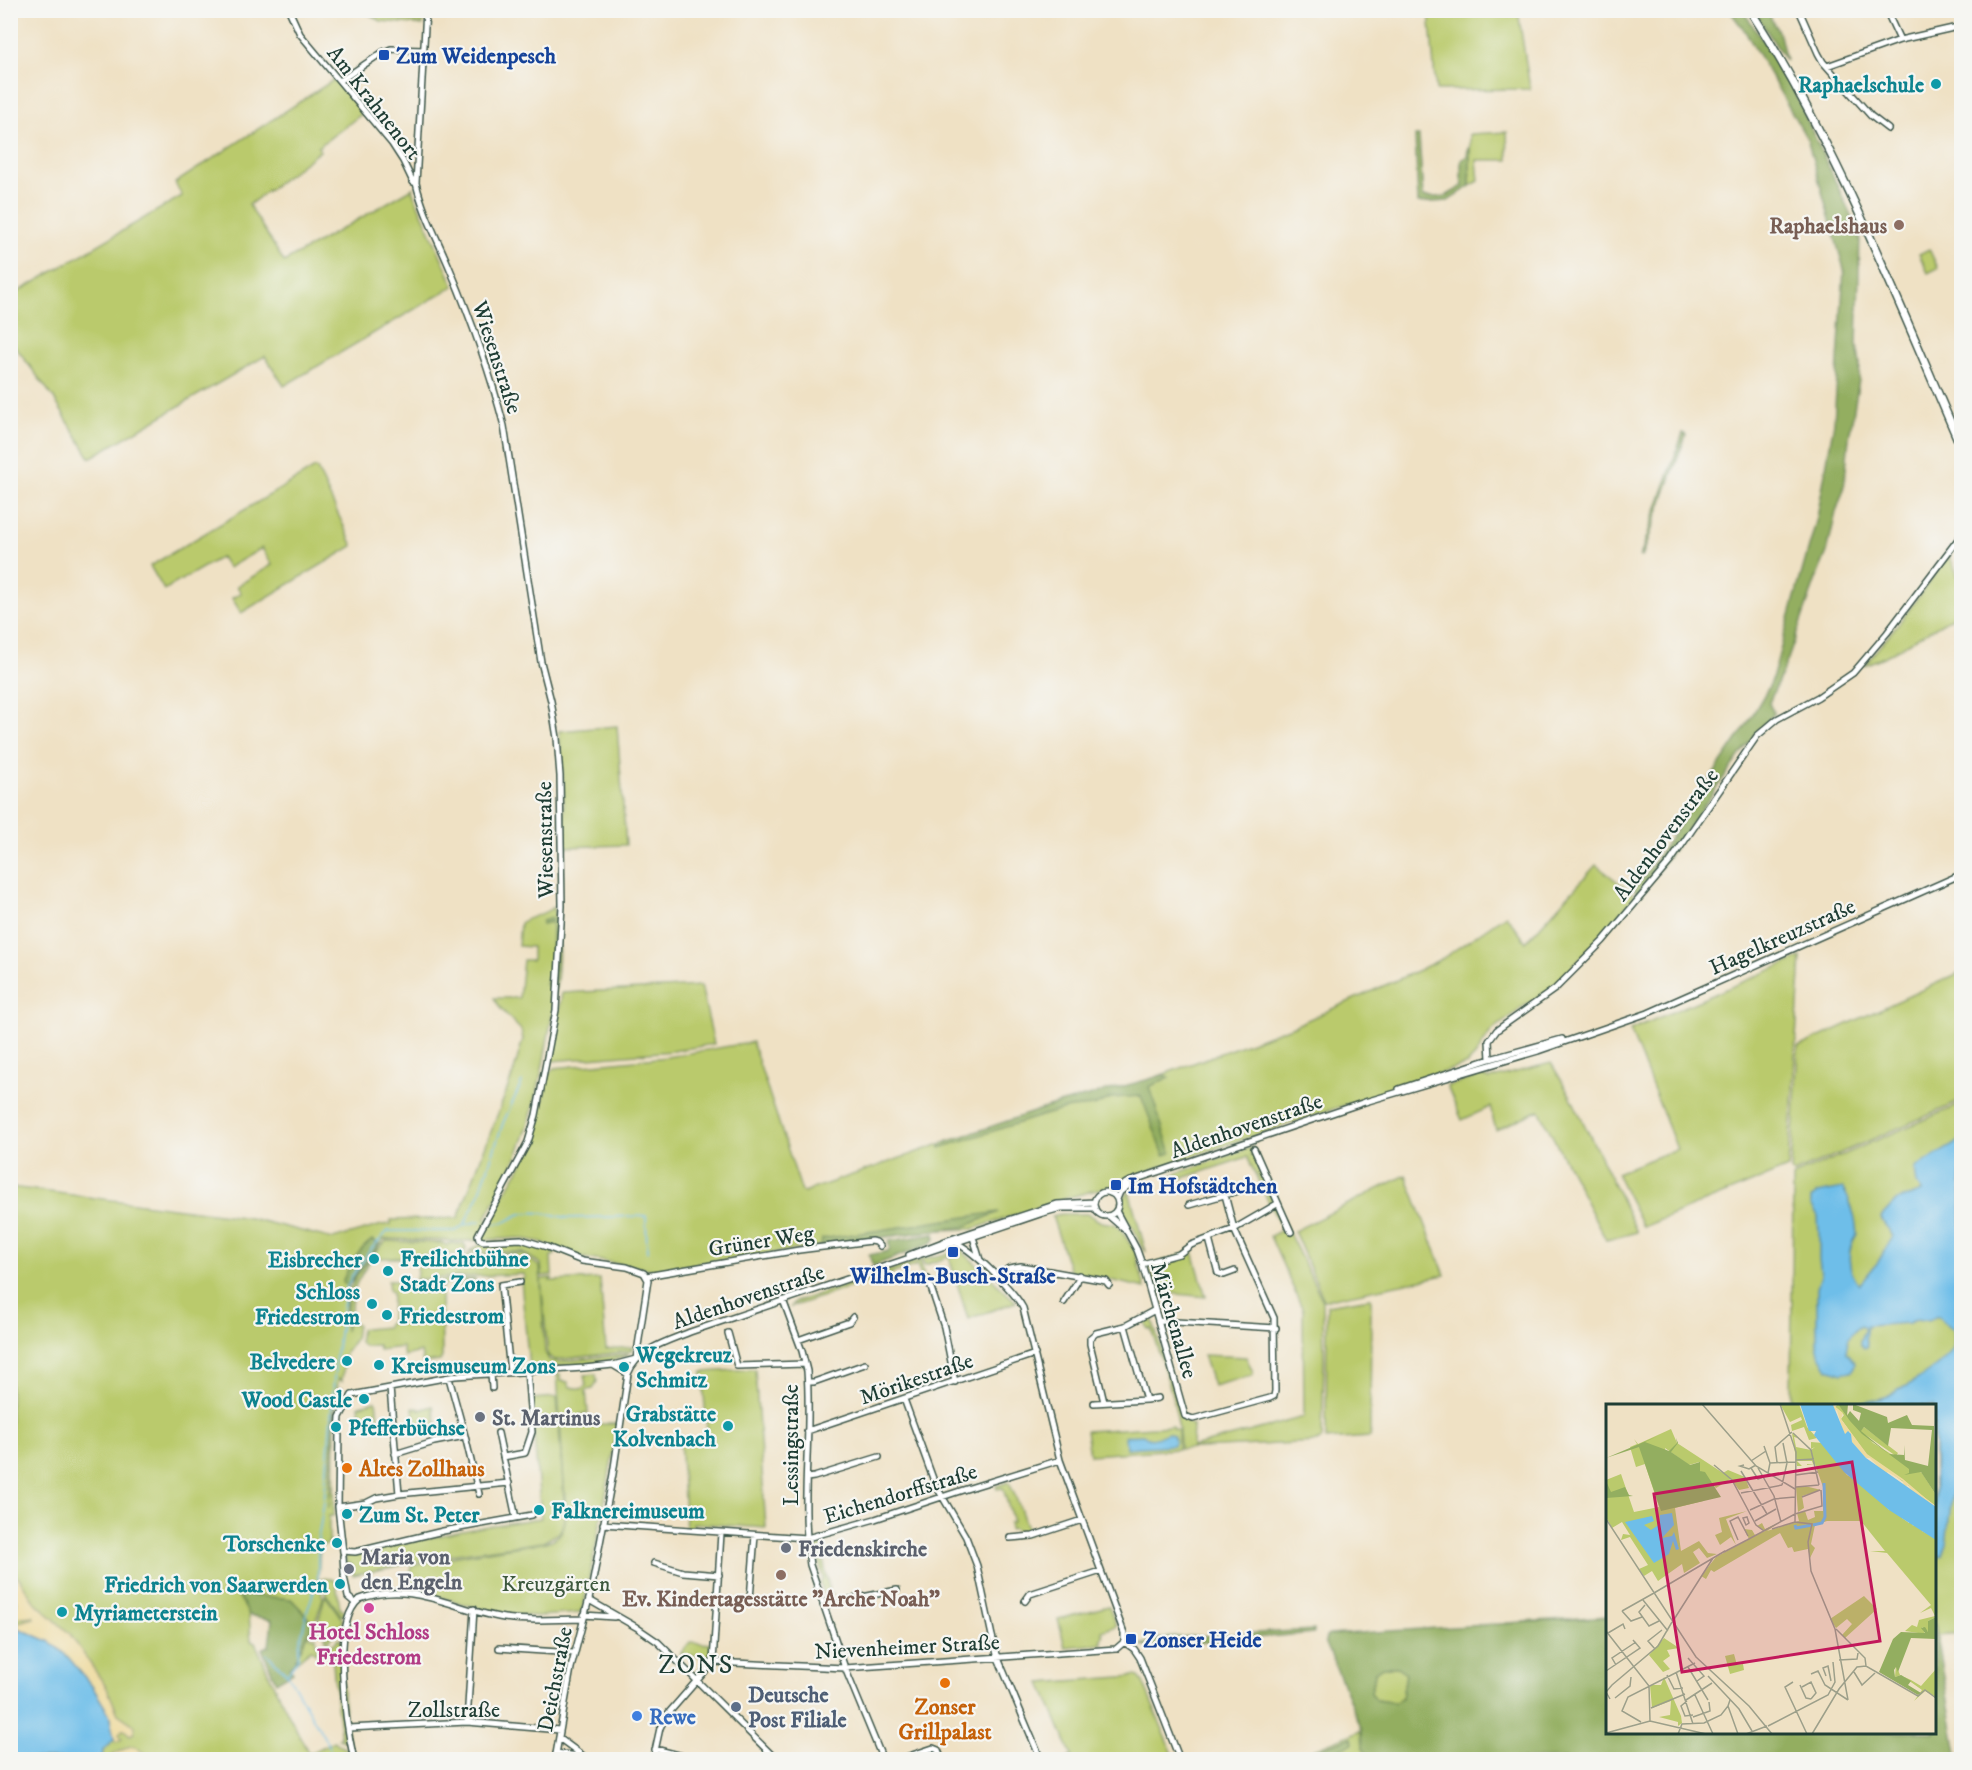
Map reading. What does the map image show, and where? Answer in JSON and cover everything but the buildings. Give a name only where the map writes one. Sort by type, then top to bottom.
[{"type":"main road","points":[[1750,10],[1778,54],[1815,121],[1962,449]]},
{"type":"street","name":"Am Krahnenort","points":[[290,10],[300,34],[392,144],[416,185]]},
{"type":"street","points":[[416,185],[426,10]]},
{"type":"street","points":[[1799,10],[1818,53],[1827,66],[1871,116],[1888,129]]},
{"type":"street","points":[[1886,10],[1900,40]]},
{"type":"street","points":[[1827,66],[1900,40],[1962,26]]},
{"type":"street","points":[[340,81],[383,52],[392,49],[424,50]]},
{"type":"street","name":"Wiesenstraße","points":[[416,185],[466,310],[504,426],[541,662],[555,726],[560,766],[561,946],[557,1002],[548,1062],[528,1142],[478,1235],[483,1242],[520,1239],[534,1242],[571,1258],[627,1267],[638,1270],[646,1276]]},
{"type":"street","name":"Aldenhovenstraße","points":[[1365,1102],[1411,1084],[1490,1059],[1489,1041],[1497,1030],[1546,996],[1570,976],[1648,890],[1681,847],[1757,736],[1777,718],[1818,697],[1853,673],[1887,633],[1962,534]]},
{"type":"street","name":"Hagelkreuzstraße","points":[[1486,1067],[1681,1000],[1962,874]]},
{"type":"street","name":"Hagelkreuzstraße","points":[[1490,1059],[1615,1024]]},
{"type":"street","name":"Aldenhovenstraße","points":[[1110,1193],[1120,1185],[1365,1102],[1486,1067]]},
{"type":"street","points":[[1254,1149],[1291,1232]]},
{"type":"street","name":"Aldenhovenstraße","points":[[1117,1199],[1125,1187],[1137,1179]]},
{"type":"street","points":[[1189,1205],[1245,1189]]},
{"type":"street","points":[[1110,1193],[1118,1203],[1116,1211],[1109,1216],[1103,1216],[1095,1205],[1100,1194],[1110,1193]]},
{"type":"street","points":[[1159,1321],[1276,1328],[1274,1318],[1234,1229],[1225,1195]]},
{"type":"street","points":[[969,1237],[987,1230],[989,1226],[1057,1204],[1095,1205]]},
{"type":"street","points":[[1142,1264],[1179,1254],[1191,1245],[1234,1229],[1277,1204]]},
{"type":"street","name":"Aldenhovenstraße","points":[[874,1270],[1054,1209],[1095,1205]]},
{"type":"street","name":"Märchenallee","points":[[1116,1211],[1142,1264],[1184,1411],[1188,1418],[1193,1419],[1274,1396],[1276,1328]]},
{"type":"street","name":"Märchenallee","points":[[1109,1216],[1126,1231]]},
{"type":"street","points":[[969,1237],[969,1252]]},
{"type":"street","points":[[969,1237],[980,1262]]},
{"type":"street","name":"Aldenhovenstraße","points":[[636,1359],[670,1340],[783,1300],[956,1244],[969,1237]]},
{"type":"street","points":[[1209,1239],[1218,1273],[1224,1275],[1234,1271]]},
{"type":"street","name":"Grüner Weg","points":[[646,1276],[799,1250],[872,1241],[880,1246]]},
{"type":"street","points":[[956,1244],[969,1252],[1009,1289],[1023,1308],[1060,1461],[1124,1633],[1124,1642],[1134,1648],[1140,1658],[1180,1760]]},
{"type":"street","points":[[996,1277],[1009,1268],[1021,1266],[1079,1275],[1106,1281],[1109,1285]]},
{"type":"street","points":[[1064,1302],[1079,1275]]},
{"type":"street","points":[[355,1603],[348,1597],[338,1507],[340,1417],[352,1395],[449,1378],[613,1365],[636,1359],[636,1347],[648,1280],[646,1276]]},
{"type":"street","points":[[928,1279],[944,1327],[955,1382]]},
{"type":"street","points":[[510,1372],[501,1285],[520,1282]]},
{"type":"street","name":"Lessingstraße","points":[[783,1300],[798,1340],[808,1382],[807,1538],[810,1565],[845,1668],[883,1760]]},
{"type":"street","points":[[1104,1402],[1090,1338],[1096,1333],[1125,1326],[1155,1310]]},
{"type":"street","points":[[798,1340],[849,1322],[853,1317]]},
{"type":"street","points":[[1125,1326],[1146,1400]]},
{"type":"street","points":[[728,1333],[737,1366],[805,1364]]},
{"type":"street","name":"Mörikestraße","points":[[807,1431],[1035,1354]]},
{"type":"street","name":"Deichstraße","points":[[556,1756],[574,1653],[589,1600],[620,1438],[628,1374],[636,1359]]},
{"type":"street","points":[[808,1382],[814,1382],[865,1364]]},
{"type":"street","points":[[613,1365],[628,1374]]},
{"type":"street","points":[[503,1457],[525,1453],[532,1432],[527,1371]]},
{"type":"street","points":[[491,1373],[492,1388]]},
{"type":"street","points":[[449,1378],[478,1494]]},
{"type":"street","points":[[390,1388],[399,1494]]},
{"type":"street","points":[[1094,1403],[1158,1398]]},
{"type":"street","points":[[904,1399],[935,1484],[962,1529],[977,1566],[999,1658],[1041,1760]]},
{"type":"street","points":[[498,1433],[516,1518]]},
{"type":"street","points":[[395,1454],[434,1442],[465,1436]]},
{"type":"street","points":[[807,1478],[879,1457]]},
{"type":"street","name":"Eichendorffstraße","points":[[603,1524],[807,1538],[1060,1461]]},
{"type":"street","points":[[338,1507],[366,1503],[376,1498],[399,1494],[508,1483]]},
{"type":"street","points":[[343,1553],[442,1531],[532,1515]]},
{"type":"street","points":[[1010,1538],[1033,1536],[1082,1520]]},
{"type":"street","points":[[653,1760],[660,1728],[666,1716],[713,1662],[721,1533]]},
{"type":"street","points":[[750,1599],[755,1535]]},
{"type":"street","points":[[654,1563],[683,1572],[718,1575]]},
{"type":"street","points":[[1025,1601],[1030,1594],[1101,1571]]},
{"type":"street","points":[[823,1605],[897,1590]]},
{"type":"street","points":[[354,1760],[343,1676],[344,1635],[346,1620],[355,1603],[364,1597],[403,1592],[509,1618],[584,1617],[595,1614],[619,1618]]},
{"type":"street","points":[[589,1600],[658,1642],[777,1760]]},
{"type":"street","points":[[467,1722],[474,1610]]},
{"type":"street","name":"Nievenheimer Straße","points":[[713,1662],[845,1668],[1116,1649],[1124,1642]]},
{"type":"street","points":[[499,1648],[574,1653]]},
{"type":"street","name":"Zollstraße","points":[[349,1728],[467,1722],[560,1730]]},
{"type":"street","points":[[559,1737],[584,1756]]},
{"type":"street","points":[[897,1760],[936,1748],[942,1760]]},
{"type":"street","points":[[655,1749],[698,1760]]},
{"type":"street","points":[[556,1756],[584,1756],[607,1760]]},
{"type":"green space","points":[[363,11],[424,11],[423,25],[381,21]]},
{"type":"green space","points":[[1429,11],[1518,11],[1530,89],[1436,90]]},
{"type":"green space","points":[[1730,11],[1743,11],[1791,85],[1860,235],[1857,345],[1860,364],[1859,380],[1849,438],[1844,489],[1827,552],[1788,659],[1769,703],[1774,714],[1757,731],[1640,896],[1633,887],[1644,877],[1746,726],[1771,683],[1817,518],[1834,422],[1844,269],[1807,139],[1746,33]]},
{"type":"green space","points":[[1754,11],[1767,11],[1780,35],[1786,61]]},
{"type":"green space","points":[[335,79],[363,113],[318,147],[320,151],[249,205],[284,262],[413,188],[454,286],[284,386],[265,356],[90,458],[53,397],[11,341],[11,296],[182,196],[175,183]]},
{"type":"green space","points":[[1507,132],[1508,160],[1477,160],[1479,181],[1470,186],[1470,134]]},
{"type":"green space","points":[[1415,136],[1419,136],[1423,197],[1444,197],[1463,186],[1461,160],[1467,156],[1468,148],[1470,148],[1470,186],[1448,201],[1418,203]]},
{"type":"green space","points":[[1929,249],[1938,268],[1928,273],[1919,254]]},
{"type":"green space","points":[[1683,433],[1686,435],[1642,557],[1640,556]]},
{"type":"green space","points":[[315,468],[353,546],[241,613],[232,598],[241,593],[237,586],[272,565],[262,548],[228,568],[221,557],[164,590],[150,566]]},
{"type":"green space","points":[[1949,555],[1961,583],[1961,612],[1886,656],[1864,665],[1902,619]]},
{"type":"green space","points":[[617,726],[626,845],[565,847],[559,731]]},
{"type":"green space","points":[[1596,865],[1636,896],[1551,990],[1519,1009],[1491,1031],[1467,1064],[1116,1182],[1110,1186],[973,1229],[933,1230],[654,1270],[579,1257],[541,1242],[519,1238],[463,1241],[384,1239],[349,1285],[345,1331],[350,1289],[363,1267],[386,1241],[464,1244],[466,1249],[463,1254],[416,1256],[416,1258],[377,1258],[373,1256],[355,1287],[351,1312],[352,1324],[357,1324],[355,1339],[345,1353],[342,1381],[339,1378],[333,1408],[329,1508],[330,1491],[332,1491],[334,1417],[341,1387],[335,1417],[334,1513],[333,1516],[329,1516],[329,1543],[320,1546],[318,1579],[323,1598],[315,1630],[310,1631],[310,1637],[316,1637],[317,1651],[315,1653],[311,1649],[294,1663],[313,1622],[291,1599],[238,1595],[249,1615],[251,1641],[255,1642],[274,1686],[309,1754],[334,1741],[350,1752],[351,1759],[102,1759],[103,1750],[114,1739],[109,1714],[92,1686],[11,1625],[11,1611],[16,1607],[17,1602],[10,1594],[11,1187],[250,1218],[333,1239],[391,1224],[391,1220],[458,1218],[513,1074],[523,1039],[521,1030],[494,998],[519,998],[523,960],[532,960],[532,947],[518,946],[520,923],[553,907],[557,923],[558,975],[537,1095],[526,1133],[513,1164],[485,1219],[489,1220],[521,1166],[536,1134],[549,1073],[554,1068],[667,1057],[752,1042],[802,1192],[804,1192],[940,1144],[940,1146],[1099,1098],[1294,1026],[1443,958],[1506,915],[1526,942]]},
{"type":"green space","points":[[556,918],[559,925],[554,989],[546,984],[551,967],[552,926],[551,922],[542,924],[542,921]]},
{"type":"green space","points":[[1801,957],[1788,1168],[1643,1227],[1616,1173],[1677,1149],[1630,1030]]},
{"type":"green space","points":[[1961,972],[1961,1101],[1794,1173],[1791,1171],[1798,1047]]},
{"type":"green space","points":[[701,986],[714,1044],[673,1051],[551,1060],[562,993]]},
{"type":"green space","points":[[1551,1063],[1570,1095],[1637,1232],[1606,1240],[1539,1110],[1496,1130],[1490,1107],[1462,1120],[1447,1086],[1481,1076],[1489,1079]]},
{"type":"green space","points":[[1164,1075],[1169,1077],[1149,1087],[1171,1153],[1164,1155],[1141,1096],[1111,1098],[1094,1106],[1071,1108],[1047,1114],[940,1148],[940,1144],[1048,1107]]},
{"type":"green space","points":[[1961,1104],[1962,1633],[1936,1635],[1936,1404],[1791,1404],[1793,1178],[1795,1175]]},
{"type":"green space","points":[[1252,1147],[1251,1155],[1254,1155],[1278,1211],[1323,1301],[1322,1438],[1316,1442],[1180,1449],[1177,1418],[1170,1388],[1151,1328],[1148,1329],[1144,1319],[1152,1319],[1183,1419],[1193,1426],[1192,1447],[1304,1417],[1303,1310],[1270,1236],[1282,1230],[1247,1157],[1174,1181],[1172,1175]]},
{"type":"green space","points":[[1406,1175],[1445,1275],[1324,1300],[1294,1231]]},
{"type":"green space","points":[[1129,1191],[1146,1252],[1124,1215],[1124,1198]]},
{"type":"green space","points":[[999,1212],[964,1227],[821,1245],[822,1239]]},
{"type":"green space","points":[[1088,1214],[1101,1222],[1115,1224],[1135,1251],[1145,1288],[1070,1271],[1052,1216]]},
{"type":"green space","points":[[935,1234],[935,1239],[930,1244],[873,1266],[869,1255],[888,1251],[890,1248],[888,1241]]},
{"type":"green space","points":[[372,1240],[379,1244],[348,1285],[344,1284],[343,1280],[352,1263]]},
{"type":"green space","points":[[525,1242],[554,1252],[555,1255],[551,1256],[552,1275],[542,1276],[541,1264],[522,1252],[469,1252],[482,1245]]},
{"type":"green space","points":[[1192,1248],[1206,1297],[1157,1292],[1150,1265],[1180,1256]]},
{"type":"green space","points":[[956,1250],[962,1251],[1016,1302],[968,1319],[949,1257],[925,1265],[922,1259],[952,1253]]},
{"type":"green space","points":[[522,1254],[540,1267],[545,1352],[549,1360],[558,1362],[629,1354],[595,1363],[529,1368],[521,1280],[525,1278],[524,1274],[416,1279],[418,1265],[460,1263],[467,1255]]},
{"type":"green space","points":[[920,1260],[924,1274],[921,1275],[917,1265],[791,1307],[795,1302]]},
{"type":"green space","points":[[552,1278],[550,1281],[600,1279],[606,1349],[633,1347],[631,1351],[555,1360],[548,1356],[541,1279]]},
{"type":"green space","points":[[475,1279],[475,1281],[460,1282],[460,1286],[448,1283],[441,1289],[442,1357],[440,1361],[423,1363],[421,1352],[404,1356],[402,1347],[379,1350],[378,1345],[364,1346],[359,1343],[361,1329],[387,1327],[391,1323],[392,1292],[389,1292],[388,1281]]},
{"type":"green space","points":[[1371,1298],[1370,1437],[1326,1440],[1327,1305]]},
{"type":"green space","points":[[1203,1355],[1246,1357],[1253,1375],[1213,1386]]},
{"type":"green space","points":[[755,1369],[766,1528],[693,1523],[693,1528],[686,1528],[680,1441],[708,1441],[702,1372]]},
{"type":"green space","name":"Kreuzgärten","points":[[557,1374],[560,1374],[561,1381],[568,1382],[570,1387],[582,1389],[586,1385],[584,1375],[596,1374],[597,1381],[593,1389],[586,1390],[588,1414],[580,1414],[580,1424],[618,1424],[584,1604],[580,1613],[538,1616],[499,1614],[412,1589],[411,1566],[546,1542],[561,1533],[566,1515]]},
{"type":"green space","points":[[557,1397],[565,1515],[559,1533],[543,1542],[456,1554],[353,1575],[352,1565],[348,1563],[345,1566],[346,1555],[482,1527],[541,1518],[531,1399]]},
{"type":"green space","points":[[376,1401],[379,1422],[365,1422],[364,1416],[360,1416],[359,1405]]},
{"type":"green space","points":[[433,1406],[438,1430],[430,1432],[428,1426],[416,1427],[413,1408],[420,1410]]},
{"type":"green space","points":[[1172,1426],[1173,1429],[1178,1430],[1178,1449],[1090,1455],[1086,1431]]},
{"type":"green space","points":[[1009,1482],[1029,1534],[1024,1536],[1013,1528],[1010,1529],[1009,1523],[1013,1522],[1003,1488],[997,1489],[996,1486]]},
{"type":"green space","points":[[817,1540],[822,1541],[823,1548],[821,1549],[833,1600],[826,1600],[820,1583],[823,1578],[818,1557],[813,1555],[812,1550]]},
{"type":"green space","points":[[321,1578],[336,1582],[340,1608],[345,1612],[344,1615],[341,1615],[326,1594]]},
{"type":"green space","points":[[238,1594],[291,1599],[313,1622],[294,1663],[289,1667],[293,1672],[276,1682],[262,1649],[269,1646],[272,1620],[249,1615]]},
{"type":"green space","points":[[325,1595],[343,1620],[337,1633],[327,1642],[325,1637],[329,1636],[328,1628],[320,1629],[319,1619]]},
{"type":"green space","points":[[1109,1606],[1116,1626],[1102,1631],[1102,1644],[1065,1647],[1058,1619]]},
{"type":"green space","points":[[1606,1616],[1606,1734],[1936,1734],[1936,1635],[1957,1759],[1570,1759],[1522,1635],[1506,1623]]},
{"type":"green space","points":[[1606,1617],[1606,1734],[1936,1734],[1936,1630],[1958,1759],[1372,1759],[1363,1749],[1362,1730],[1325,1641],[1326,1637]],"holes":[[[1382,1667],[1397,1667],[1406,1673],[1402,1698],[1395,1703],[1377,1700],[1371,1693],[1374,1673]]]},
{"type":"green space","points":[[1314,1630],[1314,1633],[1148,1647],[1141,1645],[1161,1638]]},
{"type":"green space","points":[[338,1638],[341,1639],[343,1695],[336,1696],[332,1653],[326,1654],[326,1648],[335,1643]]},
{"type":"green space","points":[[690,1642],[711,1644],[711,1657],[680,1654]]},
{"type":"green space","points":[[1382,1667],[1397,1667],[1406,1673],[1402,1698],[1395,1703],[1377,1700],[1371,1693],[1374,1673]]},
{"type":"green space","points":[[1135,1676],[1143,1682],[1175,1759],[1065,1759],[1072,1756],[1041,1683]]},
{"type":"green space","points":[[343,1696],[349,1743],[339,1739],[341,1738],[336,1697]]},
{"type":"green space","points":[[1362,1730],[1363,1749],[1372,1759],[1286,1760]]},
{"type":"green space","points":[[1352,1737],[1353,1743],[1316,1759],[1292,1759]]},
{"type":"sand","points":[[10,1573],[19,1578],[33,1600],[70,1634],[107,1688],[118,1714],[134,1725],[134,1733],[130,1735],[123,1729],[119,1734],[122,1739],[116,1742],[109,1714],[92,1686],[68,1657],[50,1642],[11,1625],[34,1618],[33,1616],[11,1618],[11,1611],[17,1601],[11,1594]]},
{"type":"sand","points":[[134,1746],[147,1755],[164,1758],[163,1760],[112,1759],[113,1755]]},
{"type":"water","points":[[1961,1140],[1961,1465],[1955,1472],[1946,1544],[1942,1556],[1936,1559],[1936,1404],[1852,1404],[1887,1396],[1940,1363],[1953,1349],[1954,1330],[1937,1316],[1929,1321],[1916,1319],[1909,1323],[1867,1326],[1865,1338],[1867,1347],[1864,1348],[1860,1340],[1865,1328],[1861,1325],[1852,1333],[1846,1352],[1855,1363],[1853,1370],[1842,1374],[1828,1369],[1817,1344],[1817,1288],[1821,1275],[1818,1217],[1811,1204],[1811,1198],[1817,1193],[1843,1188],[1856,1222],[1857,1234],[1853,1240],[1849,1260],[1852,1273],[1859,1285],[1878,1262],[1893,1237],[1881,1217],[1896,1201],[1922,1191],[1917,1184],[1915,1169]]},
{"type":"water","points":[[1168,1433],[1173,1435],[1175,1440],[1173,1445],[1126,1448],[1125,1436],[1143,1435],[1153,1439]]},
{"type":"water","points":[[11,1625],[50,1642],[68,1657],[92,1686],[109,1714],[114,1739],[103,1750],[102,1759],[11,1759]]},
{"type":"waterway","points":[[464,1225],[479,1195],[503,1123],[522,1082]]},
{"type":"waterway","points":[[488,1223],[500,1224],[525,1213],[568,1218],[646,1216],[647,1252]]},
{"type":"waterway","points":[[307,1612],[318,1578],[318,1539],[324,1503],[336,1354],[346,1289],[352,1276],[372,1248],[388,1231],[456,1231],[464,1225],[480,1221]]},
{"type":"waterway","points":[[306,1618],[307,1614]]},
{"type":"waterway","points":[[288,1673],[298,1658],[305,1620]]},
{"type":"waterway","points":[[267,1654],[289,1676]]},
{"type":"waterway","points":[[290,1678],[325,1739]]},
{"type":"waterway","points":[[326,1741],[335,1760]]},
{"type":"place","name":"Zum Weidenpesch","points":[[384,55]]},
{"type":"place","name":"Raphaelschule","points":[[1936,84]]},
{"type":"place","name":"Raphaelshaus","points":[[1899,225]]},
{"type":"place","name":"Im Hofstädtchen","points":[[1116,1185]]},
{"type":"place","name":"Wilhelm-Busch-Straße","points":[[953,1252]]},
{"type":"place","name":"Eisbrecher","points":[[374,1259]]},
{"type":"place","name":"Freilichtbühne Stadt Zons","points":[[388,1271]]},
{"type":"place","name":"Schloss Friedestrom","points":[[372,1304]]},
{"type":"place","name":"Friedestrom","points":[[387,1315]]},
{"type":"place","name":"Belvedere","points":[[347,1361]]},
{"type":"place","name":"Kreismuseum Zons","points":[[379,1365]]},
{"type":"place","name":"Wegekreuz Schmitz","points":[[624,1367]]},
{"type":"place","name":"Wood Castle","points":[[364,1399]]},
{"type":"place","name":"St. Martinus","points":[[480,1417]]},
{"type":"place","name":"Grabstätte Kolvenbach","points":[[728,1426]]},
{"type":"place","name":"Pfefferbüchse","points":[[336,1427]]},
{"type":"place","name":"Altes Zollhaus","points":[[347,1468]]},
{"type":"place","name":"Falknereimuseum","points":[[539,1510]]},
{"type":"place","name":"Zum St. Peter","points":[[347,1514]]},
{"type":"place","name":"Torschenke","points":[[337,1543]]},
{"type":"place","name":"Friedenskirche","points":[[786,1548]]},
{"type":"place","name":"Maria von den Engeln","points":[[349,1569]]},
{"type":"place","name":"Ev. Kindertagesstätte \"Arche Noah\"","points":[[781,1575]]},
{"type":"place","name":"Friedrich von Saarwerden","points":[[340,1584]]},
{"type":"place","name":"Hotel Schloss Friedestrom","points":[[369,1608]]},
{"type":"place","name":"Myriameterstein","points":[[62,1612]]},
{"type":"place","name":"Zonser Heide","points":[[1131,1639]]},
{"type":"place","name":"Zonser Grillpalast","points":[[945,1683]]},
{"type":"place","name":"Deutsche Post Filiale","points":[[736,1707]]},
{"type":"place","name":"Rewe","points":[[637,1716]]},
{"type":"district","name":"ZONS","points":[[696,1664]]}]
